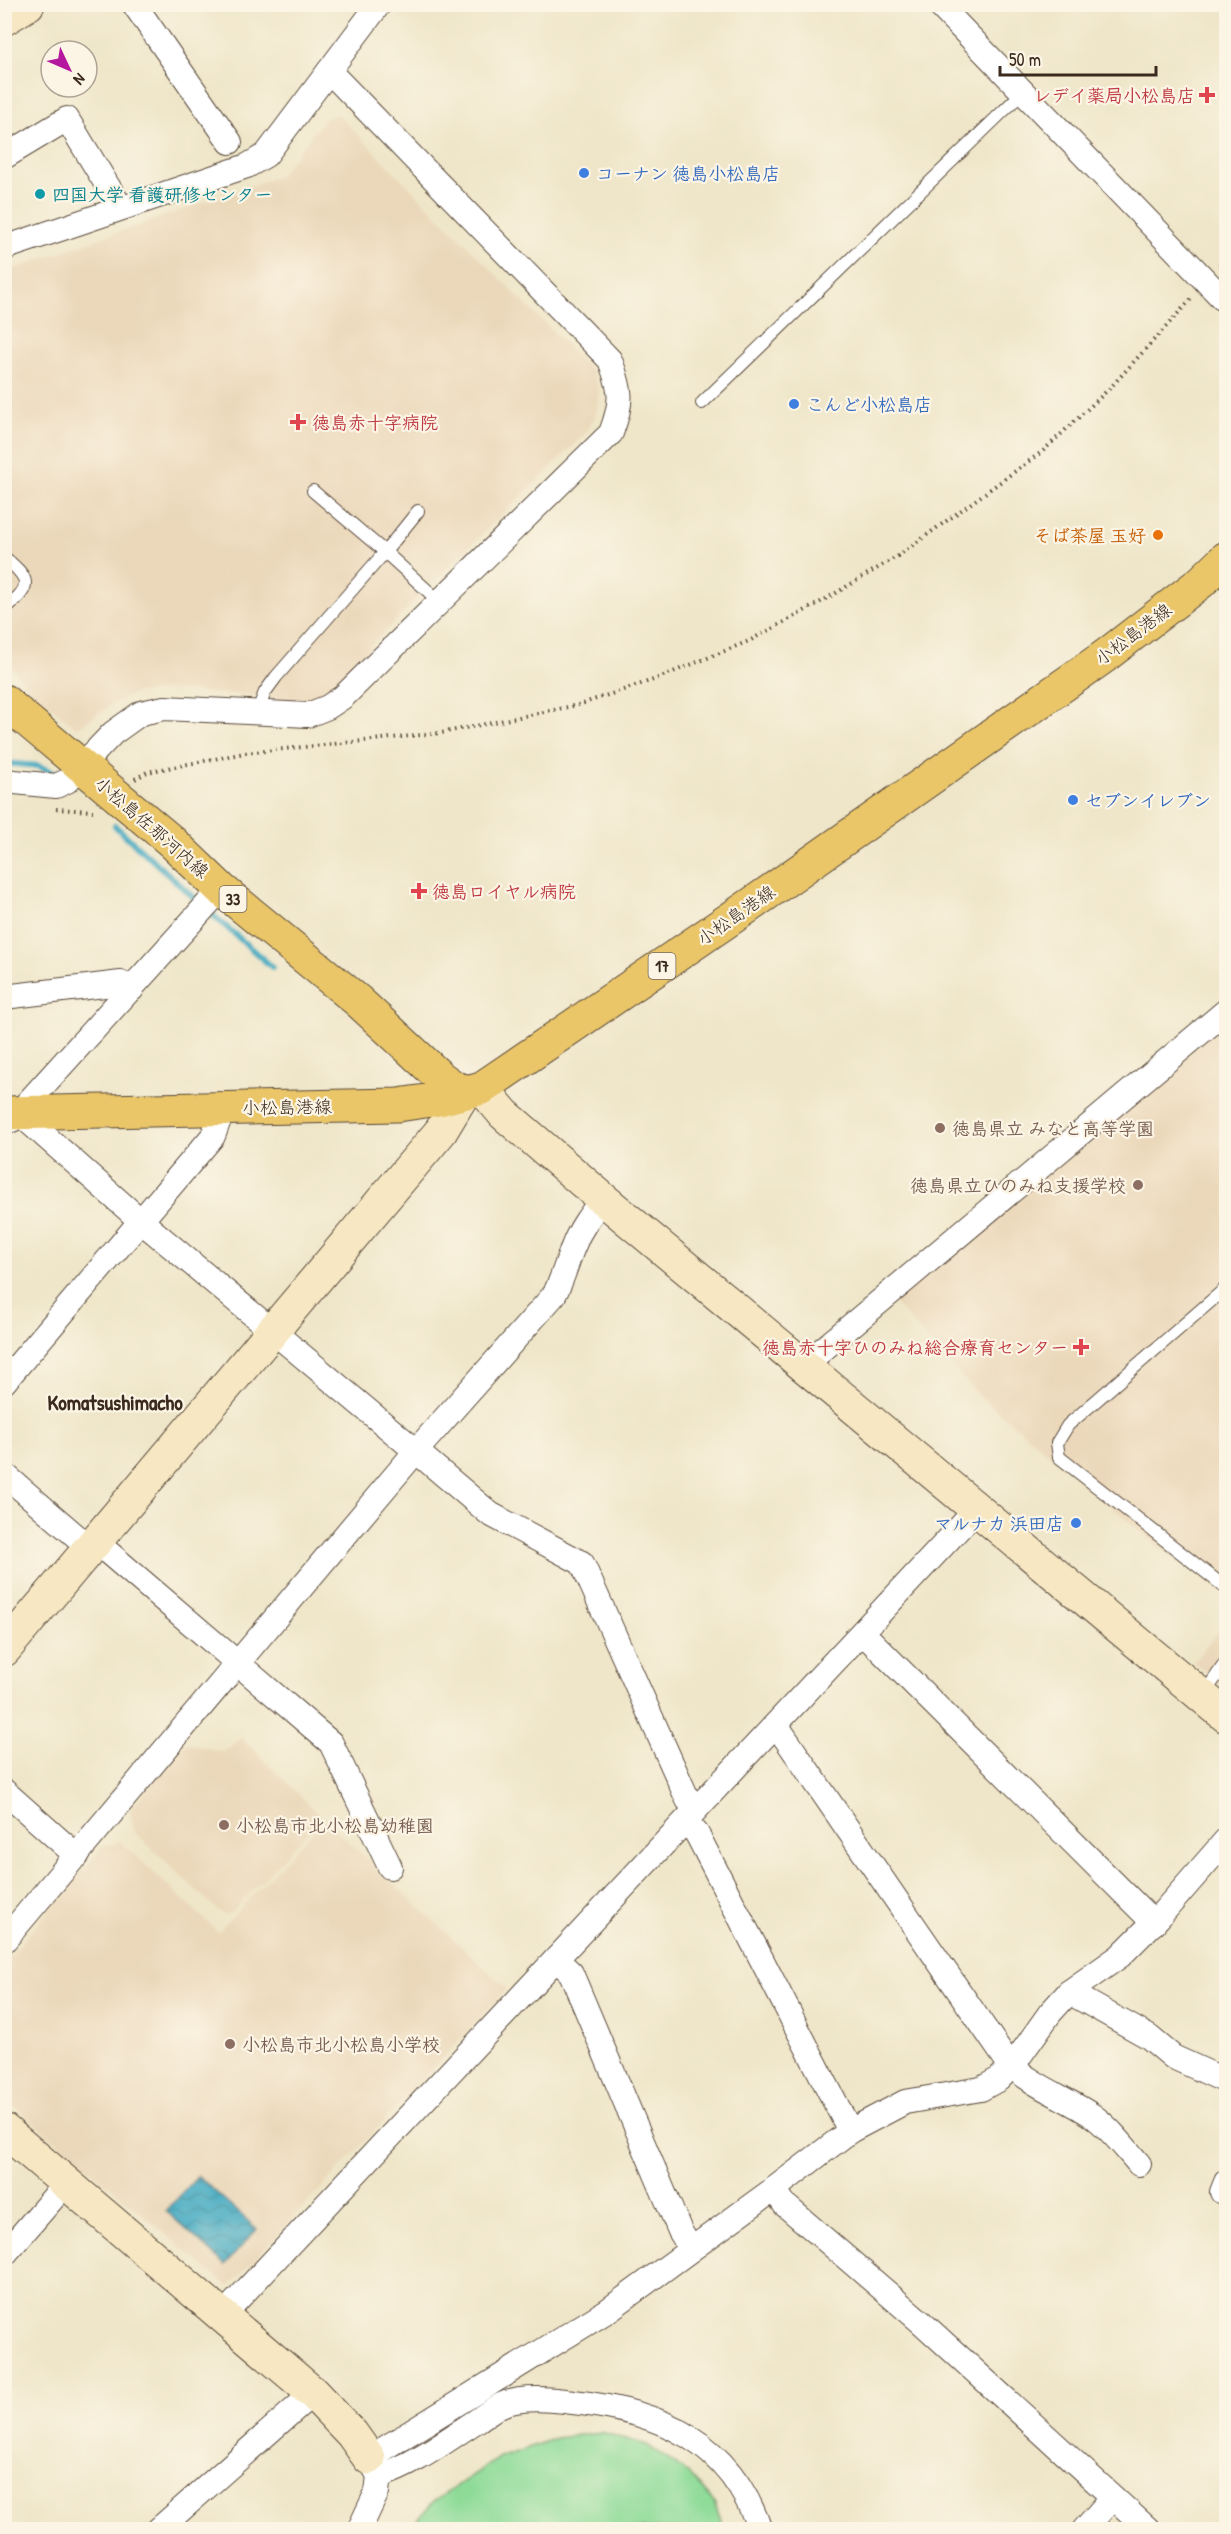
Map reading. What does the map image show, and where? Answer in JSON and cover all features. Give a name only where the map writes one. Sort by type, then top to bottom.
[{"type":"main road","name":"小松島港線","points":[[9,1118],[223,1109],[398,1105],[473,1090],[729,920],[1104,656],[1201,582],[1227,558]]},
{"type":"main road","name":"小松島佐那河内線","points":[[4,701],[172,842],[210,901],[358,1001],[441,1078],[455,1088],[473,1090]]},
{"type":"street","points":[[4,19],[28,4]]},
{"type":"street","points":[[134,4],[230,142]]},
{"type":"street","points":[[4,248],[247,166],[266,155],[379,4]]},
{"type":"street","points":[[938,4],[1227,302]]},
{"type":"street","points":[[4,781],[56,786],[67,781],[113,733],[141,713],[164,708],[308,715],[328,707],[343,697],[611,433],[620,411],[620,387],[610,360],[329,71]]},
{"type":"street","points":[[4,158],[67,119],[121,208]]},
{"type":"street","points":[[210,901],[132,988],[9,1118],[141,1221],[490,1514],[582,1563],[688,1800],[697,1834],[850,2131]]},
{"type":"street","points":[[4,998],[121,983],[132,988]]},
{"type":"street","points":[[803,1366],[1227,1011]]},
{"type":"street","points":[[4,1650],[94,1546],[473,1090],[803,1366],[1215,1705]]},
{"type":"street","points":[[4,1382],[213,1136],[223,1109]]},
{"type":"street","points":[[4,1941],[416,1451],[554,1295],[564,1278],[573,1247],[586,1219],[603,1199]]},
{"type":"street","points":[[4,1474],[239,1663],[336,1750],[390,1867]]},
{"type":"street","points":[[223,2315],[777,1726],[978,1508]]},
{"type":"street","points":[[863,1633],[1154,1923]]},
{"type":"street","points":[[777,1726],[1011,2066],[1021,2075],[1092,2115],[1106,2126],[1139,2164]]},
{"type":"street","points":[[4,1791],[77,1856]]},
{"type":"street","points":[[374,2467],[607,2310],[850,2131],[905,2102],[981,2089],[999,2079],[1050,2013],[1070,1992],[1120,1956],[1154,1923],[1227,1840]]},
{"type":"street","points":[[556,1959],[570,1973],[680,2231],[691,2249]]},
{"type":"street","points":[[1070,1992],[1149,2037],[1173,2057],[1227,2081]]},
{"type":"street","points":[[4,2130],[313,2393],[352,2434],[374,2467],[377,2492],[359,2529]]},
{"type":"street","points":[[4,2255],[67,2182]]},
{"type":"street","points":[[774,2189],[785,2205],[921,2322],[1112,2498],[1149,2529]]},
{"type":"street","points":[[158,2529],[313,2393]]},
{"type":"street","points":[[374,2467],[400,2469],[502,2405],[550,2399],[602,2405],[636,2412],[670,2426],[704,2446],[724,2463],[741,2486],[760,2529]]},
{"type":"street","points":[[1084,2529],[1112,2498]]},
{"type":"lane","points":[[702,403],[1023,92]]},
{"type":"lane","points":[[313,492],[440,602]]},
{"type":"lane","points":[[257,713],[265,692],[276,677],[418,511]]},
{"type":"lane","points":[[4,557],[23,573],[26,581],[24,590],[4,609]]},
{"type":"lane","points":[[1227,1288],[1068,1425],[1057,1443],[1059,1456],[1227,1588]]},
{"type":"lane","points":[[1215,1705],[1227,1662]]},
{"type":"path","points":[[51,809],[105,810],[131,781],[147,772],[245,753],[441,733],[578,705],[657,679],[749,641],[898,556],[1043,451],[1110,388],[1200,289]]},
{"type":"shaded area","name":"徳島赤十字病院","points":[[338,115],[592,371],[599,390],[597,412],[587,432],[422,593],[325,693],[311,701],[170,689],[135,693],[109,706],[77,728],[30,690],[5,659],[5,272],[279,176],[324,120]]},
{"type":"shaded area","name":"徳島赤十字ひのみね総合療育センター","points":[[1226,1019],[1226,1594],[1158,1546],[979,1395],[891,1300]]},
{"type":"shaded area","points":[[1226,1623],[1226,1689],[1193,1662]]},
{"type":"shaded area","name":"小松島市北小松島幼稚園","points":[[241,1738],[322,1817],[231,1913],[223,1915],[134,1832],[130,1809],[186,1743],[223,1752]]},
{"type":"shaded area","name":"小松島市北小松島小学校","points":[[324,1819],[507,1989],[229,2287],[5,2099],[5,1962],[103,1846],[121,1842],[218,1932]]},
{"type":"green space","points":[[601,2432],[647,2445],[689,2474],[714,2502],[724,2529],[410,2529],[433,2502],[497,2459],[556,2438]]},
{"type":"water","points":[[198,2176],[257,2229],[225,2265],[166,2211]]},
{"type":"waterway","points":[[4,763],[38,766],[55,773]]},
{"type":"waterway","points":[[115,826],[200,903]]},
{"type":"waterway","points":[[207,910],[272,967]]},
{"type":"place","name":"レデイ薬局小松島店","points":[[1207,95]]},
{"type":"place","name":"コーナン 徳島小松島店","points":[[584,173]]},
{"type":"place","name":"四国大学 看護研修センター","points":[[40,194]]},
{"type":"place","name":"こんど小松島店","points":[[794,404]]},
{"type":"place","name":"徳島赤十字病院","points":[[298,422]]},
{"type":"place","name":"そば茶屋 玉好","points":[[1158,535]]},
{"type":"place","name":"セブンイレブン","points":[[1073,800]]},
{"type":"place","name":"徳島ロイヤル病院","points":[[419,891]]},
{"type":"place","name":"徳島県立 みなと高等学園","points":[[940,1128]]},
{"type":"place","name":"徳島県立ひのみね支援学校","points":[[1138,1185]]},
{"type":"place","name":"徳島赤十字ひのみね総合療育センター","points":[[1081,1347]]},
{"type":"place","name":"マルナカ 浜田店","points":[[1076,1523]]},
{"type":"place","name":"小松島市北小松島幼稚園","points":[[224,1825]]},
{"type":"place","name":"小松島市北小松島小学校","points":[[230,2044]]},
{"type":"district","name":"Komatsushimacho","points":[[115,1402]]}]
